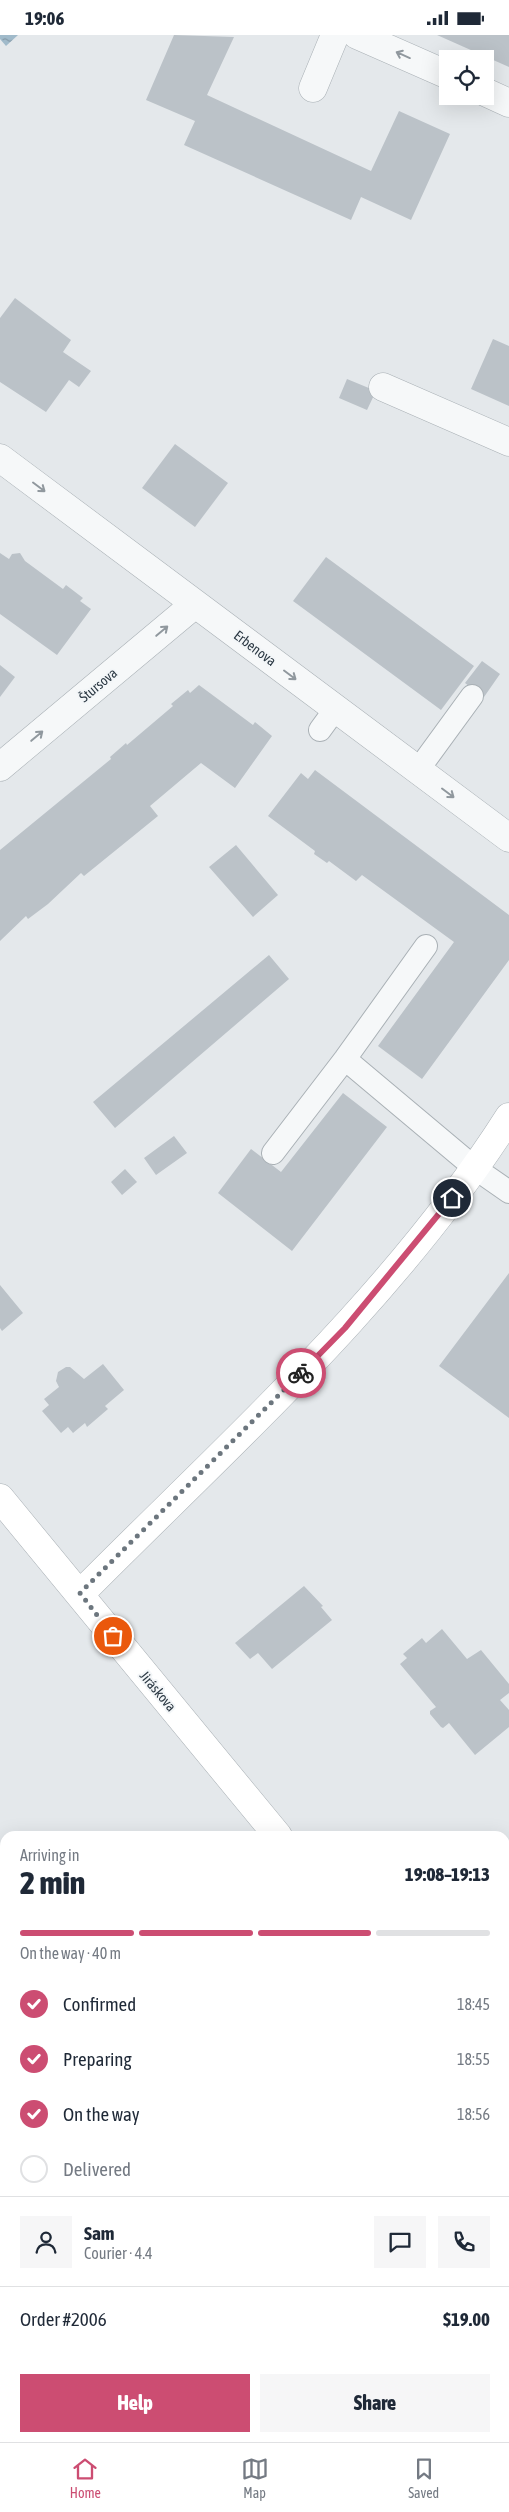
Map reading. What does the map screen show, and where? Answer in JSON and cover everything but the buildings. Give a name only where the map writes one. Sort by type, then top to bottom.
[{"type":"street","points":[[313,88],[335,35]]},
{"type":"street","points":[[357,35],[439,71]]},
{"type":"street","points":[[494,96],[509,103]]},
{"type":"street","points":[[383,387],[509,442]]},
{"type":"street","name":"Erbenova","points":[[0,458],[195,604],[328,719],[418,770],[509,838]]},
{"type":"street","name":"Štursova","points":[[0,767],[195,604]]},
{"type":"street","points":[[80,1593],[345,1328],[476,1169],[509,1117]]},
{"type":"street","name":"Jiráskova","points":[[0,1498],[274,1831]]},
{"type":"lane","points":[[418,770],[472,696]]},
{"type":"lane","points":[[273,1153],[345,1059],[426,946]]},
{"type":"lane","points":[[345,1059],[476,1169],[509,1192]]},
{"type":"water","points":[[0,35],[18,35],[6,46],[0,39]]},
{"type":"way so far","points":[[113,1636],[80,1593],[301,1373]]},
{"type":"route","points":[[301,1373],[345,1328],[452,1198]]}]
